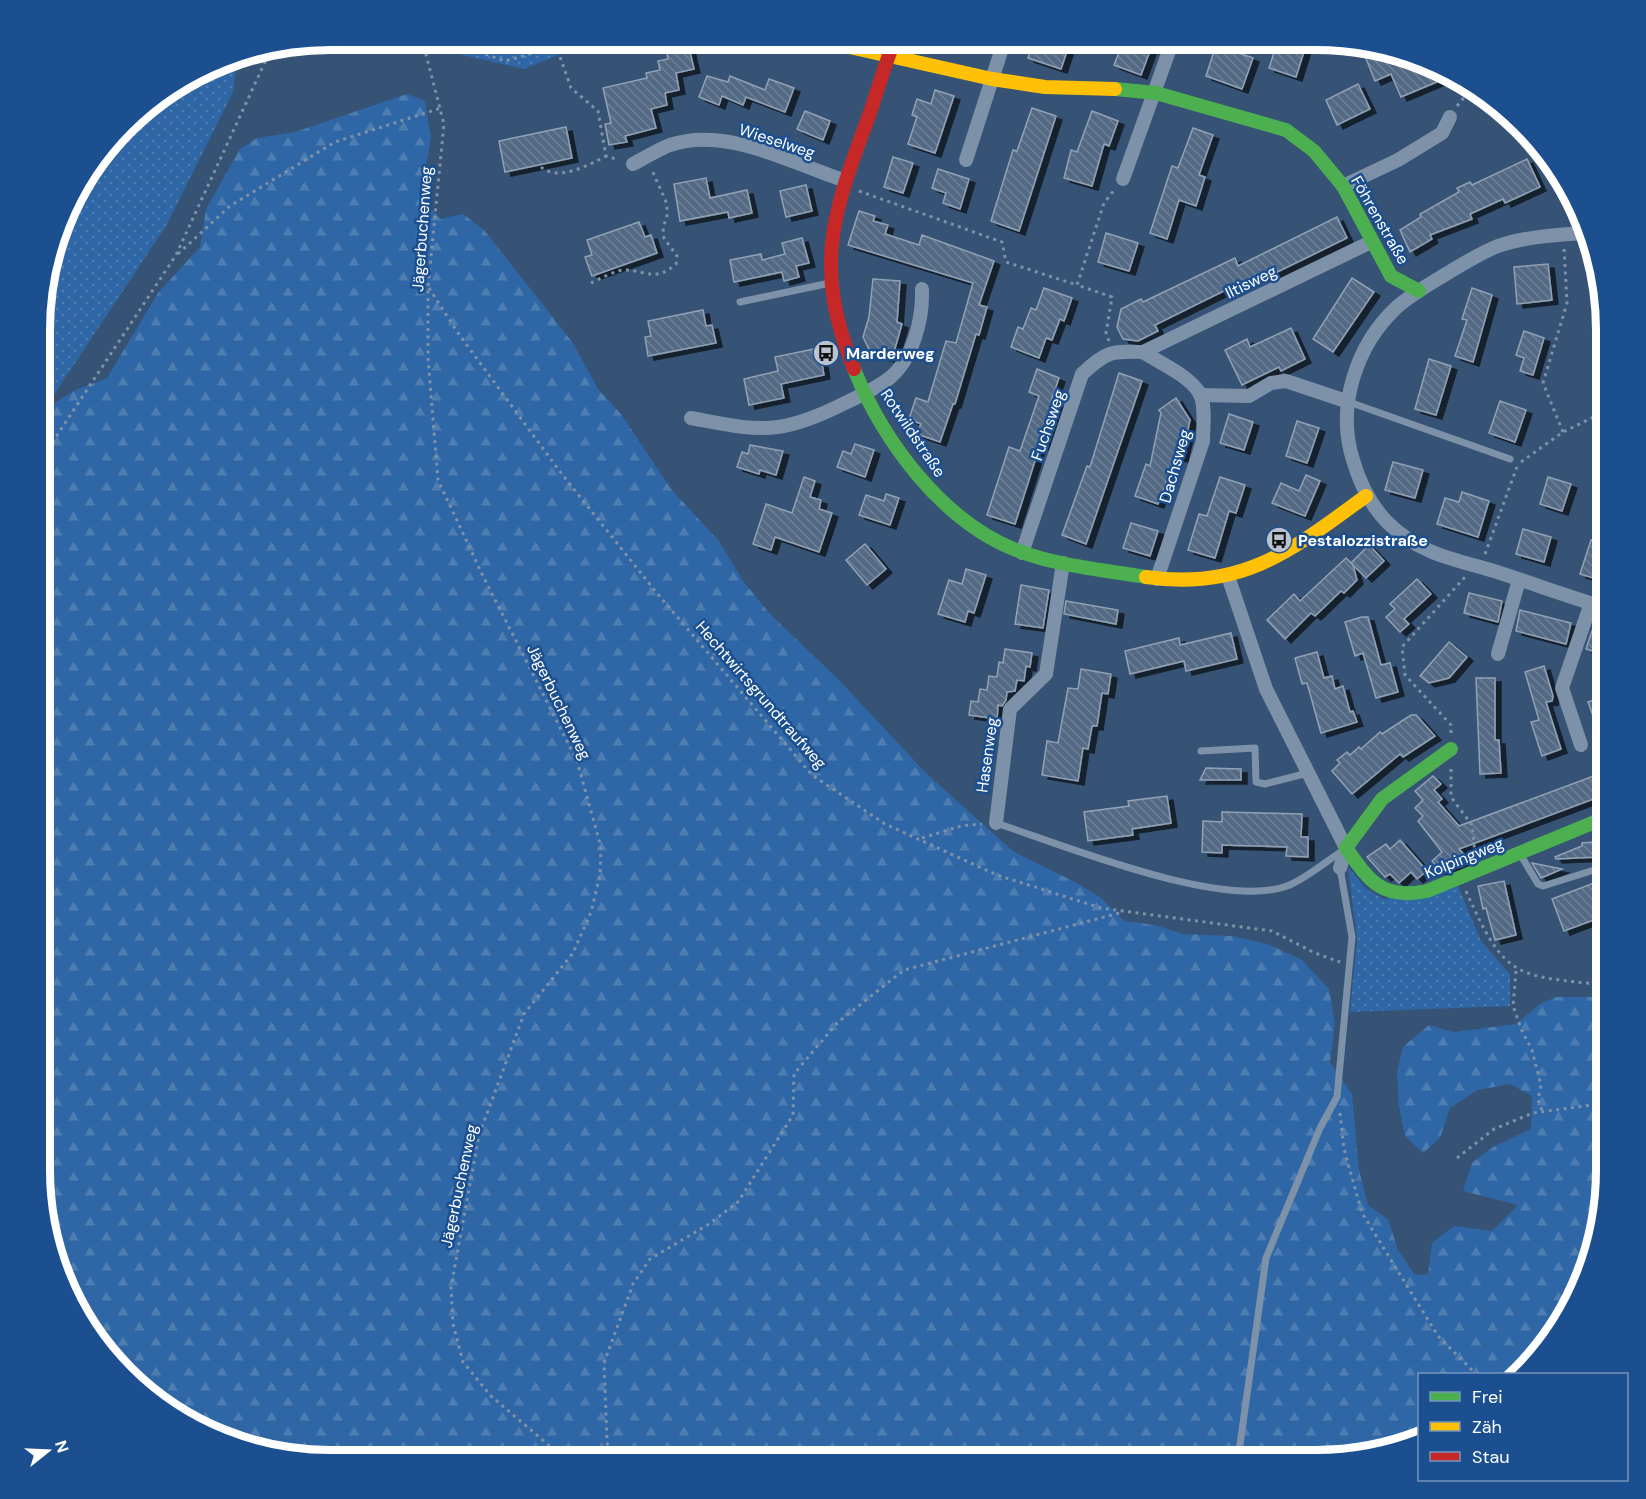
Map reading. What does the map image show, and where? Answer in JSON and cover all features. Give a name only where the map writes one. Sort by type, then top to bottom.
[{"type":"street","name":"Föhrenstraße","points":[[869,50],[992,80],[1045,87],[1119,89],[1156,93],[1286,130],[1314,151],[1342,186],[1391,276],[1419,291]]},
{"type":"street","name":"Rotwildstraße","points":[[891,50],[842,182],[831,233],[830,283],[836,325],[843,346],[867,393],[920,478],[951,510],[984,534],[1022,553],[1063,563],[1186,582],[1246,571],[1284,554],[1366,496]]},
{"type":"street","points":[[966,160],[1002,50]]},
{"type":"street","points":[[1123,180],[1170,50]]},
{"type":"street","points":[[1342,186],[1398,160],[1442,133],[1450,117]]},
{"type":"street","name":"Wieselweg","points":[[633,164],[670,145],[703,140],[750,148],[842,182]]},
{"type":"street","points":[[1580,234],[1535,237],[1498,246],[1467,261],[1419,291],[1397,307],[1375,332],[1346,401],[1348,444],[1366,496],[1388,523],[1415,544],[1439,557],[1476,566],[1596,605]]},
{"type":"street","name":"Iltisweg","points":[[1143,352],[1371,242]]},
{"type":"street","points":[[691,418],[736,426],[778,427],[823,414],[867,393],[889,379],[904,361],[918,328],[923,307],[922,289]]},
{"type":"street","points":[[1113,351],[1143,352],[1189,382],[1200,395],[1249,396],[1271,383],[1286,381],[1346,401]]},
{"type":"street","name":"Fuchsweg","points":[[1022,553],[1082,374],[1096,360],[1113,351]]},
{"type":"street","name":"Dachsweg","points":[[1157,579],[1203,441],[1200,395]]},
{"type":"street","name":"Hasenweg","points":[[996,824],[1010,710],[1047,674],[1063,563]]},
{"type":"street","points":[[1228,576],[1266,689],[1346,848]]},
{"type":"street","points":[[1498,654],[1519,580]]},
{"type":"street","points":[[1581,745],[1563,688],[1591,603]]},
{"type":"street","points":[[1340,868],[1346,848],[1382,799],[1451,749]]},
{"type":"street","name":"Kolpingweg","points":[[1346,848],[1371,882],[1387,893],[1413,895],[1460,879],[1596,822]]},
{"type":"lane","points":[[740,302],[830,283]]},
{"type":"lane","points":[[1346,401],[1510,459]]},
{"type":"lane","points":[[1202,752],[1255,748],[1256,782],[1265,784],[1308,773]]},
{"type":"lane","points":[[996,824],[1164,879],[1254,893],[1287,886],[1346,848]]},
{"type":"lane","points":[[1519,853],[1538,884],[1543,886],[1596,869]]},
{"type":"lane","points":[[1239,1450],[1266,1258],[1320,1128],[1337,1097],[1352,937],[1340,868]]},
{"type":"path","name":"Jägerbuchenweg","points":[[425,50],[444,124],[428,287],[428,358],[438,480],[482,574],[577,761],[601,846],[600,875],[591,912],[573,954],[524,1014],[479,1135],[451,1287],[453,1324],[463,1362],[491,1396],[554,1450]]},
{"type":"path","points":[[474,50],[505,61],[544,50]]},
{"type":"path","points":[[528,50],[528,54]]},
{"type":"path","points":[[559,50],[571,88],[598,111],[606,156]]},
{"type":"path","points":[[50,446],[176,255],[267,57]]},
{"type":"path","points":[[1450,117],[1467,94]]},
{"type":"path","points":[[176,255],[230,206],[335,142],[441,108]]},
{"type":"path","points":[[541,167],[546,172],[557,174],[606,156],[633,164]]},
{"type":"path","points":[[591,283],[625,270],[641,275],[654,274],[670,270],[676,264],[677,256],[664,238],[663,228],[667,216],[667,204],[646,157]]},
{"type":"path","points":[[1077,285],[1104,203],[1123,180]]},
{"type":"path","points":[[842,182],[1002,242],[1005,246],[1006,262],[1112,297],[1106,333],[1113,351]]},
{"type":"path","points":[[1562,235],[1567,274],[1567,303],[1543,383],[1563,432]]},
{"type":"path","name":"Hechtwirtsgrundtraufweg","points":[[428,287],[458,333],[561,473],[656,592],[812,775],[885,824],[921,838],[997,875],[1101,908],[1272,931],[1315,953],[1350,966]]},
{"type":"path","points":[[1402,646],[1476,566],[1487,551],[1518,463],[1563,432],[1596,416]]},
{"type":"path","points":[[921,838],[961,826],[996,824]]},
{"type":"path","points":[[1460,879],[1485,933],[1497,951],[1516,970],[1540,978],[1596,985]]},
{"type":"path","points":[[609,1450],[604,1362],[633,1284],[650,1259],[709,1224],[738,1202],[793,1115],[794,1074],[837,1023],[904,970],[1125,911]]},
{"type":"path","points":[[1516,970],[1514,1005],[1522,1031],[1532,1050],[1541,1085],[1538,1100],[1543,1113]]},
{"type":"path","points":[[1337,1097],[1344,1149],[1362,1213],[1438,1336],[1475,1373]]},
{"type":"path","points":[[1457,1158],[1494,1129],[1533,1113],[1596,1106]]},
{"type":"green space","points":[[441,50],[570,50],[524,69]]},
{"type":"green space","points":[[237,65],[233,92],[166,226],[50,401],[52,293],[64,239],[78,206],[107,159],[145,119],[189,87]]},
{"type":"green space","points":[[407,94],[425,101],[431,138],[421,196],[440,219],[463,214],[484,230],[573,343],[598,389],[621,414],[671,489],[719,541],[743,581],[770,614],[839,680],[926,773],[1014,852],[1075,882],[1101,898],[1124,921],[1155,925],[1183,934],[1232,936],[1268,944],[1302,960],[1329,989],[1335,1024],[1330,1062],[1352,1094],[1359,1170],[1368,1205],[1388,1219],[1398,1250],[1415,1275],[1428,1274],[1432,1243],[1454,1226],[1492,1231],[1518,1205],[1463,1191],[1472,1163],[1493,1147],[1531,1129],[1532,1096],[1510,1084],[1478,1090],[1450,1108],[1440,1138],[1423,1153],[1405,1136],[1399,1107],[1397,1072],[1403,1047],[1429,1025],[1453,1032],[1516,1024],[1540,1004],[1556,997],[1596,997],[1596,1188],[1587,1242],[1575,1277],[1559,1310],[1539,1340],[1508,1373],[1418,1373],[1418,1430],[1389,1440],[1335,1449],[330,1450],[293,1447],[257,1440],[206,1421],[159,1392],[119,1354],[87,1310],[71,1277],[59,1242],[50,1188],[50,408],[75,390],[107,378],[158,293],[200,247],[206,209],[240,149],[257,138],[295,132]]},
{"type":"green space","points":[[1348,867],[1365,888],[1384,899],[1458,886],[1481,941],[1510,974],[1510,1006],[1350,1012],[1357,938]]},
{"type":"building","points":[[666,50],[690,50],[694,69],[676,73],[679,90],[665,93],[667,105],[651,109],[656,128],[625,136],[627,142],[609,145],[605,124],[611,123],[603,88],[647,78],[646,73],[660,70],[658,61],[668,59]]},
{"type":"building","points":[[1031,50],[1067,50],[1061,69],[1028,58]]},
{"type":"building","points":[[1120,50],[1150,50],[1141,75],[1114,65]]},
{"type":"building","points":[[1214,50],[1230,50],[1253,58],[1242,89],[1206,76]]},
{"type":"building","points":[[1275,50],[1304,50],[1296,77],[1269,68]]},
{"type":"building","points":[[1364,54],[1407,64],[1437,77],[1439,81],[1401,97],[1391,74],[1375,81]]},
{"type":"building","points":[[707,76],[728,82],[730,76],[765,90],[769,79],[794,88],[785,112],[746,97],[743,105],[722,96],[719,105],[699,97]]},
{"type":"building","points":[[1358,84],[1370,109],[1337,125],[1326,100]]},
{"type":"building","points":[[935,90],[954,96],[935,153],[908,144],[917,117],[912,115],[917,99],[931,104]]},
{"type":"building","points":[[1032,108],[1056,116],[1019,231],[991,221],[1013,150],[1017,151]]},
{"type":"building","points":[[805,111],[830,121],[823,140],[797,129]]},
{"type":"building","points":[[1092,111],[1118,121],[1109,146],[1104,144],[1092,186],[1064,178],[1071,150],[1077,152]]},
{"type":"building","points":[[566,127],[572,158],[505,172],[499,141]]},
{"type":"building","points":[[1193,128],[1213,135],[1199,175],[1205,177],[1196,206],[1179,200],[1167,239],[1150,233],[1172,166],[1178,168]]},
{"type":"building","points":[[893,157],[913,163],[903,193],[884,187]]},
{"type":"building","points":[[1527,159],[1540,187],[1505,203],[1503,199],[1470,214],[1472,219],[1430,235],[1432,239],[1410,252],[1400,230],[1421,217],[1420,214],[1459,192],[1457,188],[1470,182],[1472,185]]},
{"type":"building","points":[[938,169],[969,179],[960,209],[943,203],[946,193],[932,188]]},
{"type":"building","points":[[706,178],[710,198],[747,190],[752,213],[729,218],[728,212],[680,221],[674,184]]},
{"type":"building","points":[[806,185],[812,211],[786,217],[780,191]]},
{"type":"building","points":[[859,211],[875,216],[873,221],[888,225],[885,234],[919,245],[922,235],[994,261],[979,305],[987,307],[979,335],[976,334],[955,404],[953,404],[940,442],[917,434],[921,424],[909,419],[916,398],[928,402],[946,341],[956,343],[973,283],[848,245]]},
{"type":"building","points":[[1337,217],[1347,238],[1265,278],[1262,272],[1155,325],[1158,331],[1138,341],[1123,339],[1117,327],[1121,309],[1141,299],[1143,302],[1235,258],[1238,266]]},
{"type":"building","points":[[639,222],[645,237],[651,235],[657,253],[592,276],[585,257],[592,255],[587,240]]},
{"type":"building","points":[[1106,233],[1138,243],[1129,271],[1098,262]]},
{"type":"building","points":[[802,238],[809,263],[796,266],[799,277],[784,281],[782,272],[734,282],[730,260],[761,254],[762,260],[785,254],[782,243]]},
{"type":"building","points":[[1548,264],[1552,300],[1517,304],[1514,267]]},
{"type":"building","points":[[1352,278],[1374,292],[1333,352],[1313,339]]},
{"type":"building","points":[[873,279],[900,281],[897,322],[902,324],[892,359],[871,353],[863,337],[869,317]]},
{"type":"building","points":[[1044,288],[1072,298],[1064,321],[1060,319],[1052,340],[1046,338],[1039,358],[1011,347],[1018,327],[1023,329],[1031,308],[1036,310]]},
{"type":"building","points":[[1472,288],[1492,295],[1473,362],[1455,356],[1467,320],[1462,319]]},
{"type":"building","points":[[703,310],[706,326],[712,325],[716,343],[648,356],[645,337],[651,336],[648,321]]},
{"type":"building","points":[[1291,328],[1305,359],[1281,371],[1279,367],[1242,385],[1225,350],[1247,339],[1250,347]]},
{"type":"building","points":[[1524,331],[1544,338],[1533,375],[1520,371],[1524,358],[1516,355]]},
{"type":"building","points":[[819,348],[824,375],[781,384],[784,398],[749,405],[744,379],[778,371],[775,357]]},
{"type":"building","points":[[1429,359],[1451,366],[1436,415],[1415,409]]},
{"type":"building","points":[[1037,369],[1059,378],[1051,401],[1058,403],[1043,446],[1040,445],[1015,524],[987,515],[1009,447],[1020,451],[1039,396],[1029,392]]},
{"type":"building","points":[[1119,373],[1142,381],[1086,544],[1062,535],[1087,466],[1090,467]]},
{"type":"building","points":[[1176,398],[1190,420],[1182,458],[1175,457],[1158,504],[1135,496],[1146,464],[1150,466],[1161,413],[1159,410]]},
{"type":"building","points":[[1500,401],[1526,410],[1515,442],[1489,433]]},
{"type":"building","points":[[1229,414],[1253,422],[1244,450],[1220,443]]},
{"type":"building","points":[[1297,421],[1319,428],[1307,463],[1286,456]]},
{"type":"building","points":[[855,444],[874,450],[865,477],[837,467],[843,451],[851,454]]},
{"type":"building","points":[[750,445],[783,451],[776,475],[760,470],[759,474],[737,467],[742,452],[748,454]]},
{"type":"building","points":[[1393,462],[1423,470],[1415,498],[1385,490]]},
{"type":"building","points":[[1306,475],[1320,481],[1305,516],[1272,503],[1281,483],[1299,491]]},
{"type":"building","points":[[804,477],[815,481],[810,497],[821,500],[819,509],[832,513],[819,552],[775,537],[771,550],[753,544],[766,504],[792,513]]},
{"type":"building","points":[[1220,477],[1245,485],[1236,513],[1229,511],[1215,558],[1188,550],[1199,514],[1207,516]]},
{"type":"building","points":[[1548,477],[1571,484],[1562,511],[1540,504]]},
{"type":"building","points":[[1462,492],[1489,501],[1478,537],[1437,524],[1445,498],[1459,502]]},
{"type":"building","points":[[886,494],[899,498],[890,525],[859,515],[866,495],[884,501]]},
{"type":"building","points":[[1131,523],[1158,531],[1150,556],[1123,548]]},
{"type":"building","points":[[1523,529],[1551,537],[1544,562],[1516,554]]},
{"type":"building","points":[[1591,540],[1596,542],[1596,579],[1580,574]]},
{"type":"building","points":[[865,544],[886,569],[867,585],[846,560]]},
{"type":"building","points":[[1369,545],[1384,561],[1366,578],[1351,563]]},
{"type":"building","points":[[1346,558],[1353,565],[1357,580],[1344,593],[1341,591],[1315,616],[1311,613],[1285,639],[1267,620],[1294,594],[1300,601]]},
{"type":"building","points":[[966,569],[986,575],[974,613],[968,611],[965,622],[938,614],[949,580],[962,584]]},
{"type":"building","points":[[1417,579],[1431,594],[1404,619],[1409,624],[1400,632],[1386,617],[1395,609],[1390,604]]},
{"type":"building","points":[[1021,585],[1049,590],[1043,628],[1015,624]]},
{"type":"building","points":[[1469,593],[1502,601],[1498,622],[1464,613]]},
{"type":"building","points":[[1066,601],[1118,610],[1116,624],[1064,614]]},
{"type":"building","points":[[1520,610],[1571,623],[1566,644],[1516,631]]},
{"type":"building","points":[[1368,617],[1381,665],[1390,663],[1398,692],[1376,698],[1363,653],[1355,656],[1345,622]]},
{"type":"building","points":[[1592,631],[1596,632],[1596,652],[1586,649]]},
{"type":"building","points":[[1231,633],[1237,659],[1186,671],[1184,661],[1130,674],[1125,651],[1179,638],[1180,645]]},
{"type":"building","points":[[1449,642],[1467,657],[1449,678],[1429,683],[1420,676]]},
{"type":"building","points":[[1005,649],[1032,653],[1030,667],[1026,666],[1024,681],[1017,680],[1015,691],[1007,692],[1002,706],[998,705],[997,719],[969,715],[971,701],[978,702],[980,689],[987,690],[989,676],[997,677],[999,662],[1003,663]]},
{"type":"building","points":[[1317,652],[1324,678],[1332,676],[1335,689],[1343,686],[1350,712],[1353,711],[1357,722],[1321,733],[1307,683],[1302,684],[1295,658]]},
{"type":"building","points":[[1544,666],[1553,696],[1552,701],[1546,702],[1561,749],[1542,756],[1531,722],[1539,720],[1525,672]]},
{"type":"building","points":[[1081,669],[1111,674],[1108,694],[1102,693],[1097,726],[1092,726],[1088,749],[1083,748],[1078,781],[1042,775],[1047,741],[1058,743],[1068,688],[1078,689]]},
{"type":"building","points":[[1476,678],[1495,678],[1495,740],[1499,740],[1501,773],[1480,774]]},
{"type":"building","points":[[1596,699],[1596,724],[1588,702]]},
{"type":"building","points":[[1411,715],[1416,715],[1435,736],[1403,757],[1400,754],[1352,794],[1332,771],[1340,763],[1337,760],[1347,752],[1350,755],[1359,747],[1361,749],[1380,732],[1382,734]]},
{"type":"building","points":[[1206,768],[1241,769],[1241,780],[1200,780]]},
{"type":"building","points":[[1596,775],[1596,798],[1459,849],[1468,859],[1461,865],[1442,873],[1432,861],[1442,852],[1418,821],[1423,816],[1415,808],[1423,800],[1415,791],[1433,776],[1441,784],[1434,790],[1442,799],[1438,802],[1459,826]]},
{"type":"building","points":[[1167,796],[1171,823],[1132,829],[1133,835],[1088,841],[1084,812],[1129,806],[1128,801]]},
{"type":"building","points":[[1222,812],[1302,814],[1301,837],[1308,837],[1308,857],[1286,856],[1287,847],[1222,845],[1222,853],[1202,852],[1203,821],[1222,822]]},
{"type":"building","points":[[1400,840],[1427,871],[1417,879],[1411,872],[1399,883],[1390,874],[1385,877],[1367,857],[1386,844],[1390,849]]},
{"type":"building","points":[[1596,842],[1596,857],[1556,859],[1555,857],[1582,846],[1582,843]]},
{"type":"building","points":[[1532,863],[1562,869],[1541,878]]},
{"type":"building","points":[[1504,881],[1516,935],[1495,940],[1486,908],[1483,909],[1478,886]]},
{"type":"building","points":[[1596,882],[1596,919],[1564,931],[1552,899]]},
{"type":"traffic: fast","points":[[1115,89],[1156,93],[1286,130],[1314,151],[1343,186],[1391,276],[1419,291]]},
{"type":"traffic: fast","points":[[854,369],[881,424],[898,450],[918,476],[964,520],[989,537],[1016,550],[1080,567],[1146,577]]},
{"type":"traffic: fast","points":[[1451,749],[1382,799],[1346,848],[1362,870],[1379,886],[1399,893],[1427,891],[1596,822]]},
{"type":"traffic: slow","points":[[863,50],[992,79],[1045,87],[1115,89]]},
{"type":"traffic: slow","points":[[1146,577],[1180,580],[1211,578],[1239,572],[1289,549],[1366,496]]},
{"type":"traffic: jam","points":[[854,369],[834,302],[831,272],[832,244],[844,187],[891,50]]},
{"type":"place","name":"Marderweg","points":[[826,353]]},
{"type":"place","name":"Pestalozzistraße","points":[[1279,540]]}]
